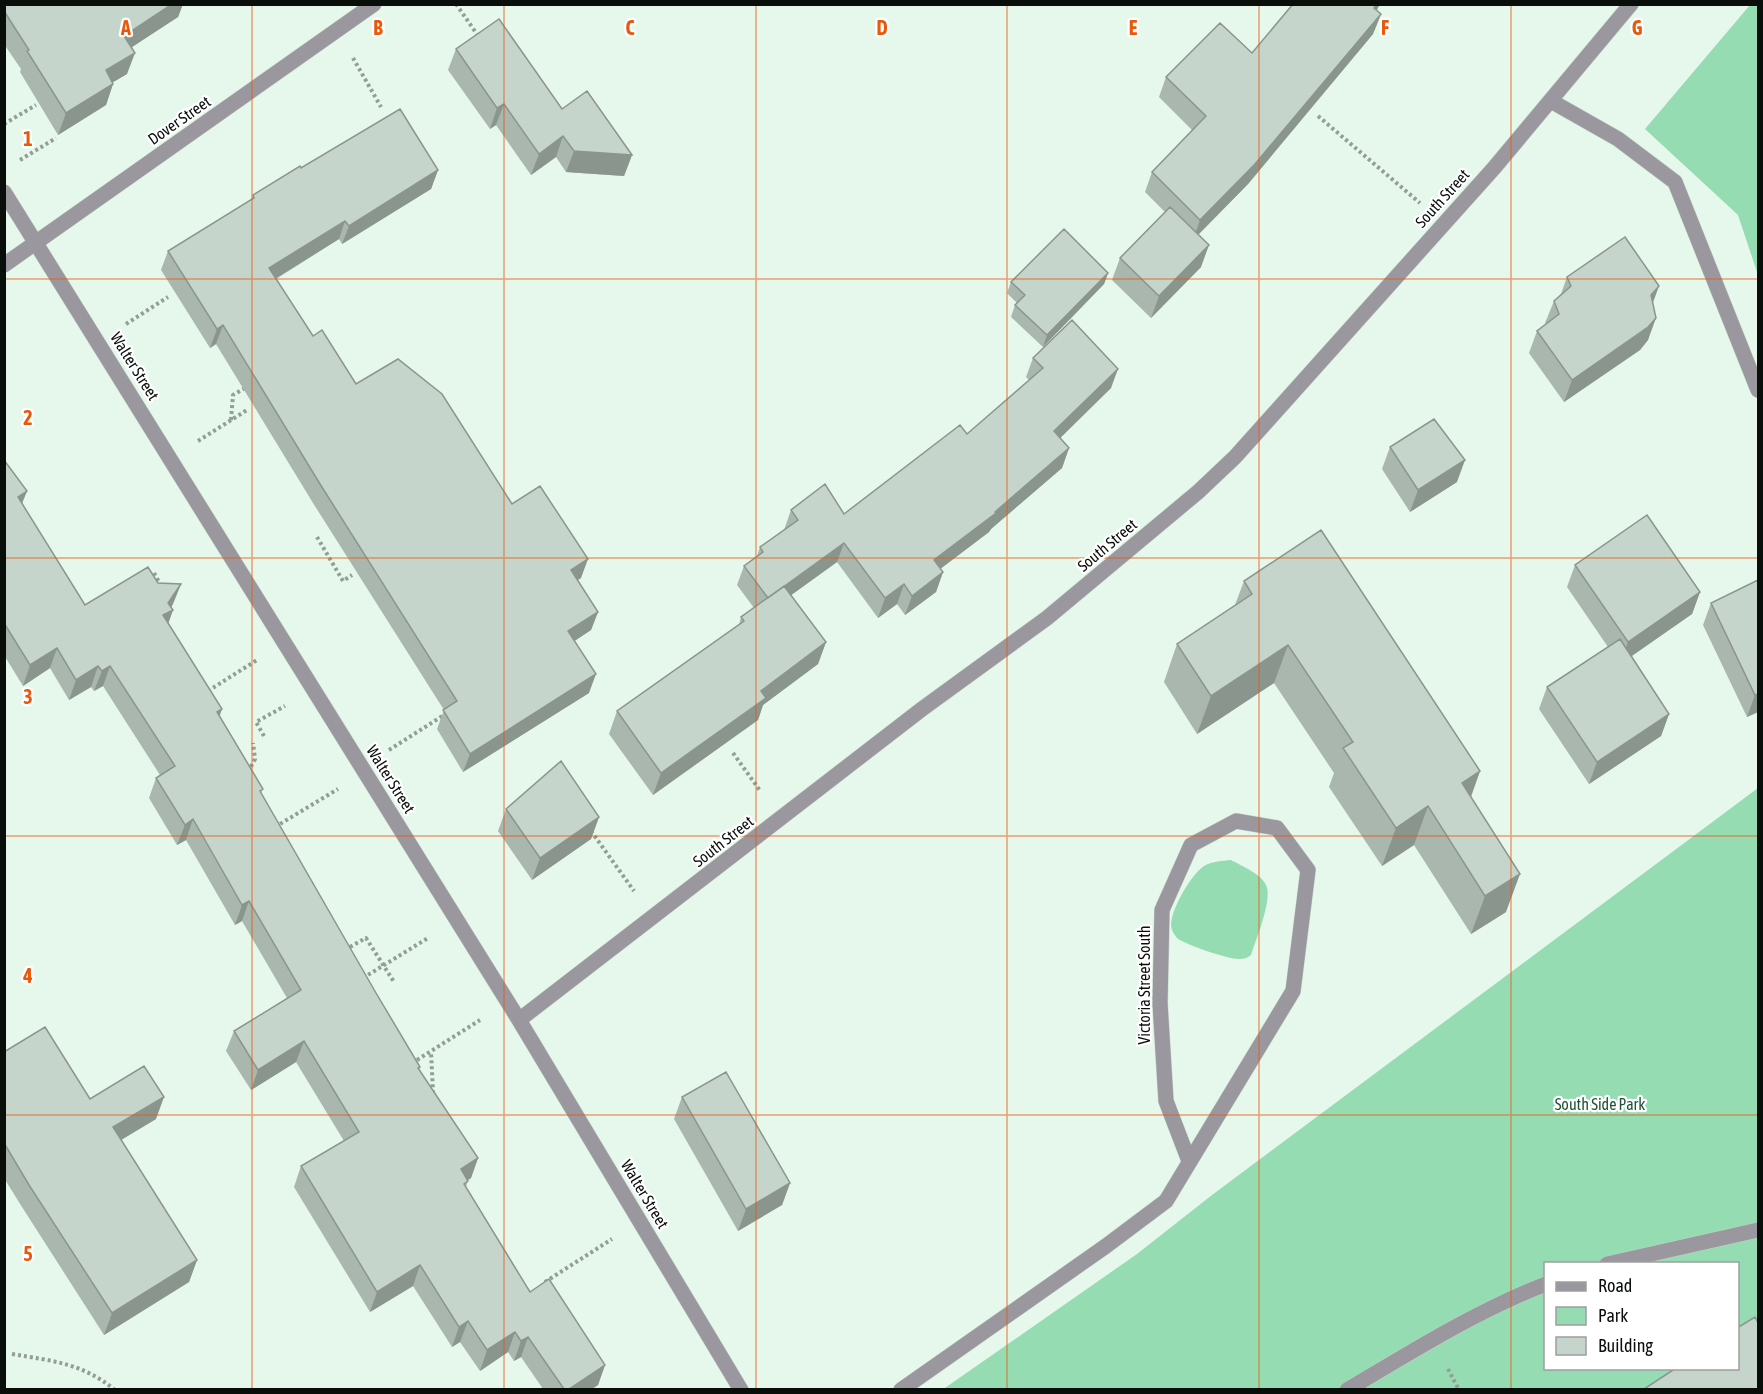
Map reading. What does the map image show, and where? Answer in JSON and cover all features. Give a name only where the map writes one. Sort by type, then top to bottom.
[{"type":"street","name":"Dover Street","points":[[4,265],[374,4]]},
{"type":"street","name":"South Street","points":[[519,1020],[922,709],[1047,618],[1198,492],[1243,448],[1443,223],[1551,101],[1631,4]]},
{"type":"street","points":[[1551,101],[1618,139],[1675,182],[1758,390]]},
{"type":"street","name":"Walter Street","points":[[4,192],[519,1020],[741,1389]]},
{"type":"street","name":"Victoria Street South","points":[[901,1389],[1106,1246],[1166,1201],[1293,991],[1308,870],[1277,828],[1236,820],[1191,845],[1162,910],[1160,1003],[1166,1101],[1189,1161]]},
{"type":"street","points":[[1612,1262],[1758,1230]]},
{"type":"street","points":[[1347,1389],[1432,1340],[1544,1284]]},
{"type":"path","points":[[456,4],[482,40]]},
{"type":"path","points":[[349,52],[381,107]]},
{"type":"path","points":[[4,124],[36,105]]},
{"type":"path","points":[[1318,116],[1443,223]]},
{"type":"path","points":[[20,160],[56,138]]},
{"type":"path","points":[[122,326],[168,297]]},
{"type":"path","points":[[231,420],[233,395],[249,385]]},
{"type":"path","points":[[195,443],[247,411]]},
{"type":"path","points":[[317,537],[343,580],[352,575]]},
{"type":"path","points":[[154,573],[165,592]]},
{"type":"path","points":[[207,692],[258,659]]},
{"type":"path","points":[[264,736],[256,722],[286,705]]},
{"type":"path","points":[[386,752],[444,715]]},
{"type":"path","points":[[245,778],[255,759],[253,743]]},
{"type":"path","points":[[733,753],[780,820]]},
{"type":"path","points":[[272,829],[338,789]]},
{"type":"path","points":[[586,824],[653,918]]},
{"type":"path","points":[[350,947],[366,938],[394,982]]},
{"type":"path","points":[[355,983],[429,938]]},
{"type":"path","points":[[417,1060],[481,1020]]},
{"type":"path","points":[[424,1096],[433,1091],[431,1052]]},
{"type":"path","points":[[540,1286],[615,1237]]},
{"type":"path","points":[[12,1354],[77,1366],[115,1389]]},
{"type":"green space","points":[[1750,5],[1758,5],[1758,275],[1738,215],[1645,129]]},
{"type":"green space","name":"South Side Park","points":[[1758,788],[1758,1389],[942,1390],[1137,1254],[1212,1195]]},
{"type":"green space","points":[[1231,860],[1260,877],[1268,891],[1266,909],[1251,955],[1242,959],[1217,954],[1182,941],[1173,933],[1171,924],[1181,895],[1199,870],[1211,863]]},
{"type":"building","points":[[4,4],[172,4],[124,36],[135,53],[106,70],[113,84],[66,113],[4,11]]},
{"type":"building","points":[[1293,4],[1376,4],[1374,8],[1381,14],[1255,164],[1200,220],[1152,172],[1206,116],[1166,77],[1220,23],[1252,53]]},
{"type":"building","points":[[499,19],[562,109],[587,91],[632,155],[574,151],[563,136],[539,154],[504,104],[497,108],[456,49]]},
{"type":"building","points":[[400,109],[438,170],[349,226],[345,221],[269,268],[313,336],[322,330],[356,384],[398,359],[442,394],[512,504],[540,486],[588,559],[571,570],[598,612],[568,631],[596,674],[470,754],[443,710],[457,701],[223,325],[217,329],[168,251],[254,198],[253,195],[300,166],[301,168]]},
{"type":"building","points":[[1170,207],[1209,245],[1159,296],[1120,258]]},
{"type":"building","points":[[1064,229],[1108,273],[1047,335],[1015,305],[1025,295],[1011,282]]},
{"type":"building","points":[[1625,237],[1659,286],[1651,295],[1656,318],[1648,327],[1572,380],[1537,331],[1559,314],[1554,301],[1571,286],[1567,277]]},
{"type":"building","points":[[1072,320],[1118,369],[1054,431],[1069,448],[996,513],[934,560],[943,572],[912,596],[904,584],[885,598],[844,543],[768,598],[744,566],[763,552],[760,547],[798,520],[791,510],[825,484],[844,514],[960,425],[967,434],[1043,368],[1033,358]]},
{"type":"building","points":[[1434,419],[1465,460],[1418,490],[1390,447]]},
{"type":"building","points":[[4,460],[27,491],[18,497],[85,605],[148,567],[158,583],[181,584],[168,603],[173,610],[163,615],[222,709],[217,712],[263,789],[260,791],[420,1067],[418,1068],[478,1158],[461,1169],[468,1181],[464,1184],[530,1292],[549,1279],[605,1365],[569,1389],[564,1389],[528,1337],[521,1341],[515,1332],[487,1350],[468,1321],[459,1327],[420,1265],[377,1292],[301,1166],[359,1132],[304,1041],[258,1070],[234,1031],[301,990],[249,901],[242,905],[193,819],[185,825],[156,778],[175,766],[110,666],[102,671],[98,666],[76,680],[57,648],[30,665],[4,623]]},
{"type":"building","points":[[1647,515],[1700,592],[1628,642],[1575,565]]},
{"type":"building","points":[[1321,530],[1480,771],[1462,783],[1520,874],[1485,896],[1428,806],[1396,828],[1343,748],[1353,742],[1288,645],[1211,696],[1177,644],[1252,594],[1244,581]]},
{"type":"building","points":[[1758,580],[1758,694],[1755,695],[1711,603]]},
{"type":"building","points":[[784,586],[826,642],[761,691],[766,698],[661,773],[617,711],[744,621],[741,617]]},
{"type":"building","points":[[1620,639],[1669,714],[1597,762],[1547,687]]},
{"type":"building","points":[[561,761],[599,817],[540,858],[506,809]]},
{"type":"building","points":[[45,1027],[90,1099],[144,1066],[164,1097],[113,1127],[197,1260],[112,1313],[4,1143],[4,1052]]},
{"type":"building","points":[[726,1072],[790,1183],[746,1209],[682,1097]]},
{"type":"building","points":[[1755,1317],[1758,1323],[1758,1389],[1644,1389],[1673,1370],[1739,1370],[1739,1327]]}]
